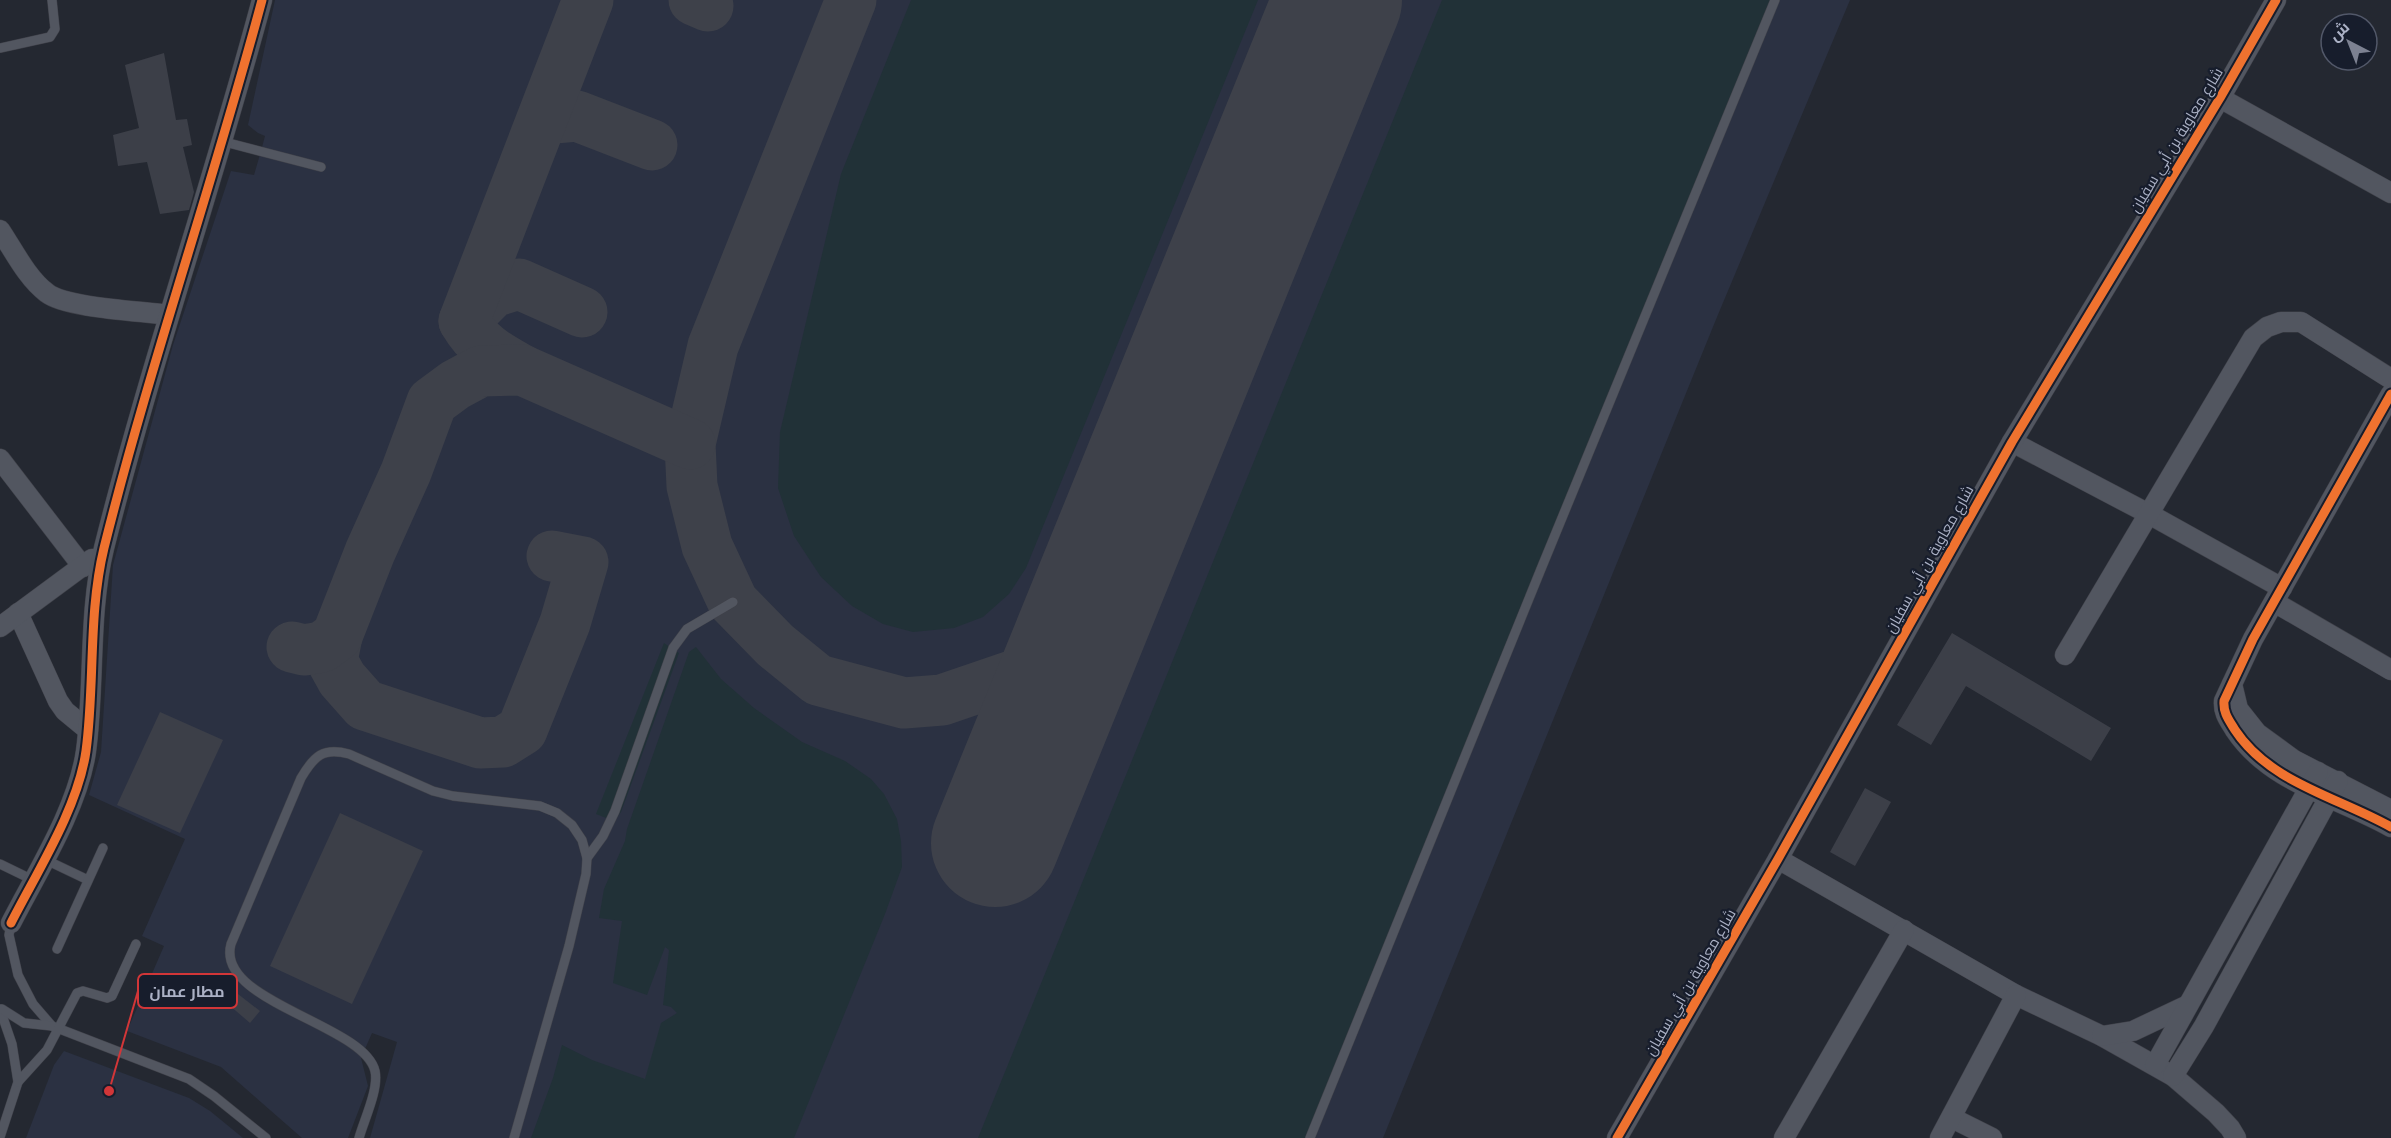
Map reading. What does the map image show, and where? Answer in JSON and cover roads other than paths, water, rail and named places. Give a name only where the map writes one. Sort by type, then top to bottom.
[{"type":"street","points":[[6,930],[44,859],[75,791],[86,751],[96,601],[104,550],[169,315],[262,0]]},
{"type":"street","name":"شارع معاوية بن أبي سفيان","points":[[1617,1138],[1778,859],[2012,442],[2220,98],[2276,0]]},
{"type":"street","points":[[2220,98],[2391,193]]},
{"type":"street","points":[[0,230],[33,278],[49,296],[72,303],[169,315]]},
{"type":"street","points":[[2065,655],[2253,338],[2267,327],[2281,322],[2301,322],[2391,379]]},
{"type":"street","points":[[2391,394],[2278,595],[2232,684],[2238,709],[2257,733],[2294,760],[2313,780],[2391,810]]},
{"type":"street","points":[[2012,442],[2149,514],[2278,595],[2391,670]]},
{"type":"street","points":[[0,459],[82,567]]},
{"type":"street","points":[[0,627],[104,550]]},
{"type":"street","points":[[18,613],[58,701],[65,711],[88,730]]},
{"type":"street","points":[[2155,1065],[2313,780]]},
{"type":"street","points":[[2334,790],[2391,826]]},
{"type":"street","points":[[2173,1076],[2204,1026],[2334,790]]},
{"type":"street","points":[[1778,859],[2016,995],[2102,1036],[2155,1065],[2173,1076],[2216,1113],[2236,1138]]},
{"type":"street","points":[[1784,1138],[1904,930]]},
{"type":"street","points":[[1940,1138],[2016,995]]},
{"type":"street","points":[[2102,1036],[2133,1031],[2188,1005]]},
{"type":"street","points":[[1952,1118],[1992,1138]]},
{"type":"lane","points":[[0,48],[50,37],[55,29],[52,0]]},
{"type":"lane","points":[[1310,1138],[1540,569],[1776,0]]},
{"type":"lane","points":[[221,141],[321,167]]},
{"type":"lane","points":[[587,858],[603,836],[615,811],[673,648],[687,629],[733,602]]},
{"type":"lane","points":[[359,1138],[376,1078],[370,1060],[336,1035],[264,995],[237,974],[229,960],[231,944],[301,778],[309,763],[321,754],[335,750],[350,754],[433,791],[540,806],[557,813],[572,825],[582,840],[587,858],[586,874],[569,946],[514,1138]]},
{"type":"lane","points":[[57,948],[103,848]]},
{"type":"lane","points":[[44,859],[88,880]]},
{"type":"lane","points":[[0,864],[33,880]]},
{"type":"lane","points":[[6,930],[18,975],[33,1004],[56,1027]]},
{"type":"lane","points":[[0,1137],[18,1082],[38,1062],[56,1027],[80,991],[107,998],[112,996],[136,944]]},
{"type":"lane","points":[[0,1008],[11,1017],[24,1023],[56,1027],[189,1079],[266,1138]]},
{"type":"lane","points":[[0,1008],[12,1044],[18,1082]]},
{"type":"place","name":"مطار عمان","points":[[109,1091]]}]
